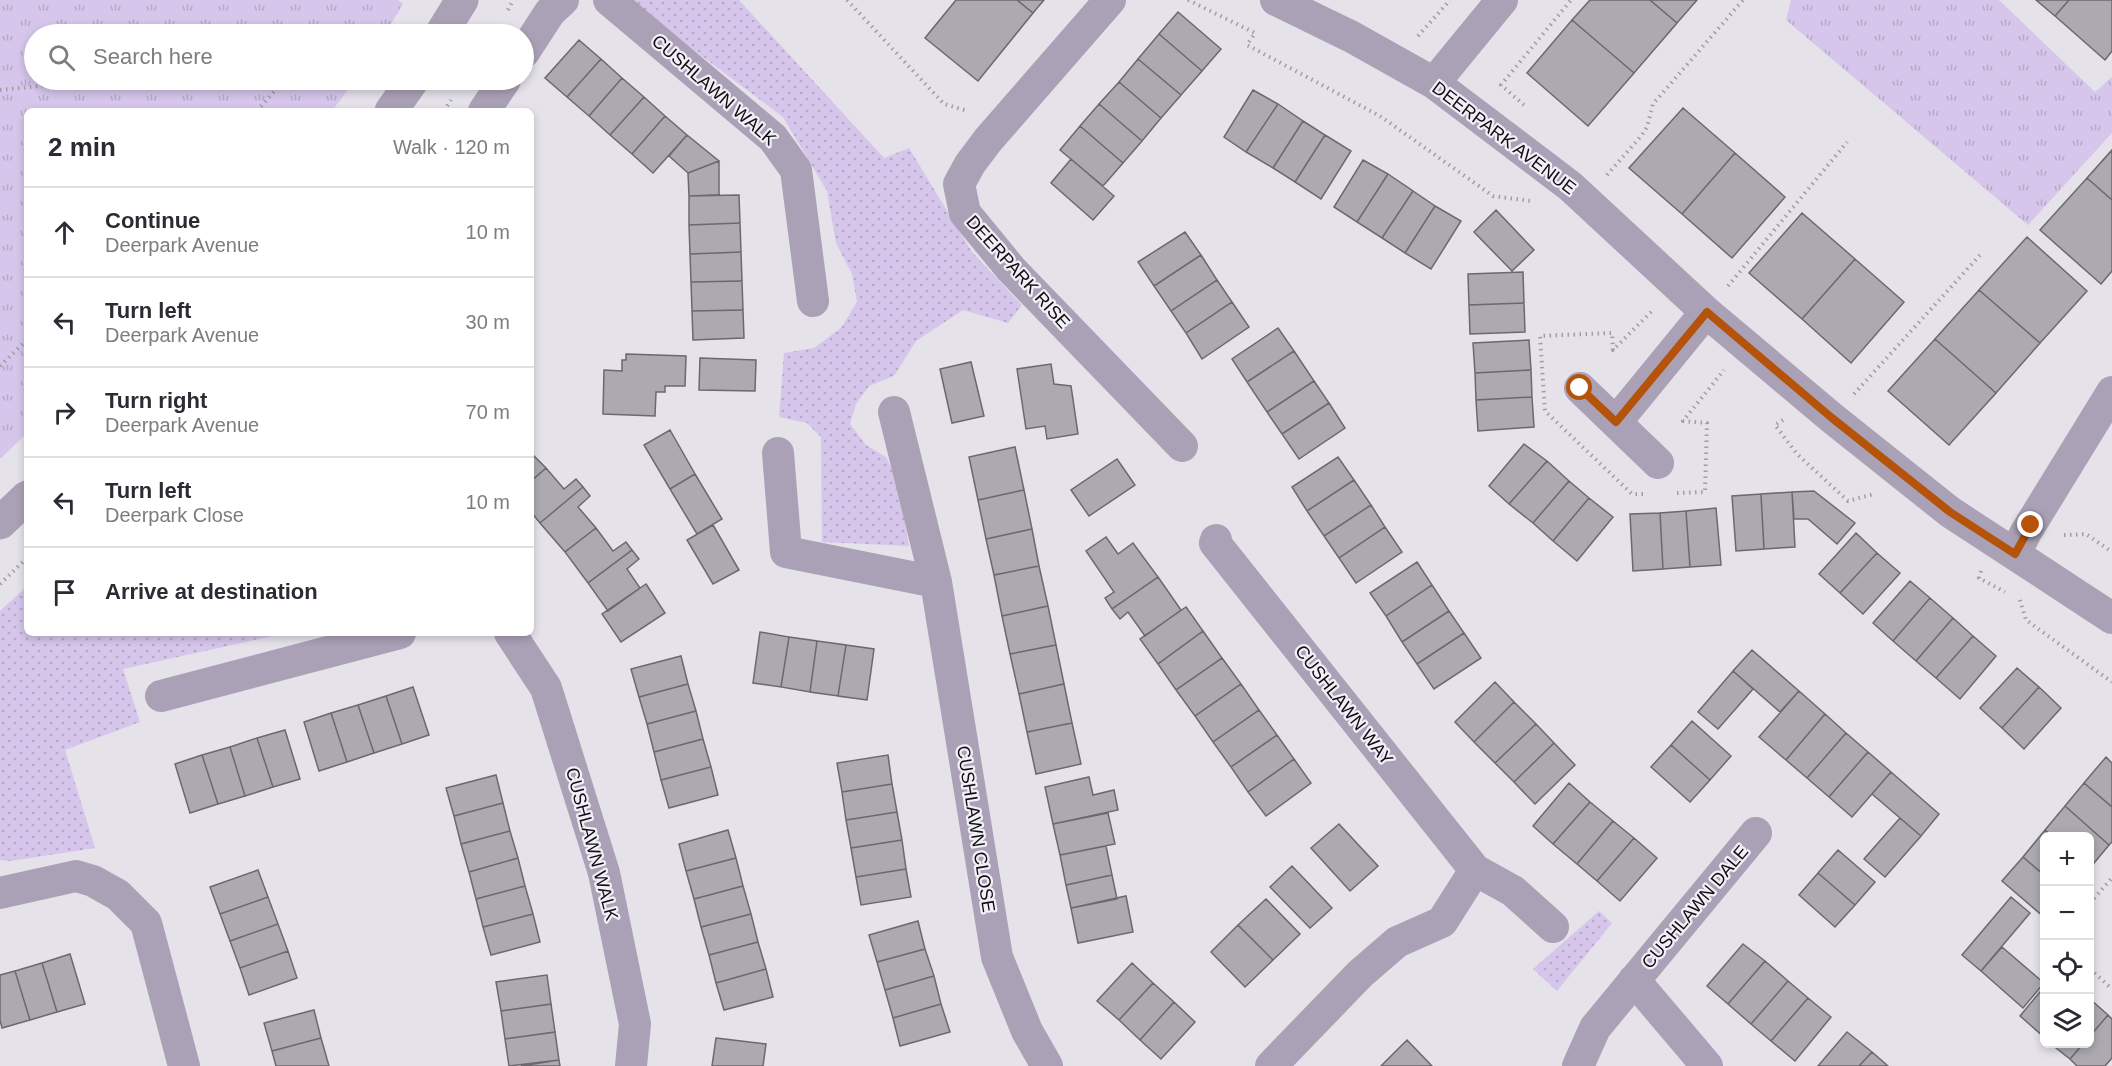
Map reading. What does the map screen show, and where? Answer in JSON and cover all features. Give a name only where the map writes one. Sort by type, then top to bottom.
[{"type":"street","points":[[447,24],[462,0]]},
{"type":"street","points":[[534,37],[550,12],[563,0]]},
{"type":"street","name":"CUSHLAWN WALK","points":[[609,0],[773,138],[796,170],[813,301]]},
{"type":"street","name":"DEERPARK RISE","points":[[1110,0],[988,140],[959,184],[965,213],[1011,269],[1182,446]]},
{"type":"street","name":"DEERPARK AVENUE","points":[[1276,0],[1434,83],[1570,186],[1707,312],[1832,418],[1950,512],[2112,618]]},
{"type":"street","points":[[1434,83],[1502,0]]},
{"type":"street","points":[[393,108],[406,90]]},
{"type":"street","points":[[486,108],[498,90]]},
{"type":"street","points":[[1616,422],[1707,312]]},
{"type":"street","points":[[1580,388],[1658,463]]},
{"type":"street","points":[[2015,554],[2026,532],[2112,392]]},
{"type":"street","name":"CUSHLAWN CLOSE","points":[[894,412],[936,582],[997,957],[1026,1031],[1047,1066]]},
{"type":"street","points":[[778,453],[786,552],[936,582]]},
{"type":"street","points":[[0,523],[24,500]]},
{"type":"street","name":"CUSHLAWN WAY","points":[[1216,540],[1215,543],[1475,870],[1513,891],[1553,927]]},
{"type":"street","points":[[161,696],[389,636]]},
{"type":"street","name":"CUSHLAWN WALK","points":[[512,636],[546,688],[604,873],[635,1024],[632,1066]]},
{"type":"street","name":"CUSHLAWN DALE","points":[[1578,1066],[1594,1028],[1756,833]]},
{"type":"street","points":[[1271,1066],[1359,974],[1397,942],[1442,922],[1475,870]]},
{"type":"street","points":[[0,893],[76,876],[93,881],[118,895],[146,923],[184,1066]]},
{"type":"street","name":"CUSHLAWN DALE","points":[[1634,980],[1707,1066]]},
{"type":"path","points":[[847,0],[944,104],[974,113]]},
{"type":"path","points":[[1409,31],[1418,36],[1450,0]]},
{"type":"path","points":[[1527,108],[1501,85],[1571,0]]},
{"type":"path","points":[[1606,175],[1642,135],[1647,127],[1653,104],[1743,0]]},
{"type":"path","points":[[0,90],[24,88]]},
{"type":"path","points":[[259,108],[275,90]]},
{"type":"path","points":[[1728,286],[1847,142]]},
{"type":"path","points":[[1854,394],[1980,255]]},
{"type":"path","points":[[0,366],[24,343]]},
{"type":"path","points":[[2054,536],[2086,534],[2112,552]]},
{"type":"path","points":[[0,584],[24,561]]},
{"type":"path","points":[[2094,898],[2112,878]]},
{"type":"path","points":[[2094,973],[2112,989]]},
{"type":"green space","points":[[0,0],[398,0],[403,4],[391,24],[24,24],[24,90],[348,90],[334,108],[24,108],[24,436],[0,459]]},
{"type":"green space","points":[[627,0],[739,0],[884,158],[909,148],[972,252],[1022,305],[1008,323],[963,310],[916,341],[894,376],[869,386],[856,404],[850,424],[866,445],[886,457],[898,482],[909,546],[822,542],[821,437],[807,423],[779,417],[784,353],[814,348],[841,328],[857,302],[852,274],[836,243],[827,191],[783,117]]},
{"type":"green space","points":[[1791,0],[1999,0],[2095,92],[2112,77],[2112,133],[2028,225],[1786,20]]},
{"type":"green space","points":[[24,589],[24,636],[272,636],[123,669],[140,722],[65,750],[95,848],[11,861],[0,860],[0,611]]},
{"type":"green space","points":[[1599,911],[1612,923],[1557,991],[1533,969]]},
{"type":"building","points":[[956,0],[1017,0],[1033,13],[978,81],[925,38]]},
{"type":"building","points":[[1017,0],[1044,0],[1033,13]]},
{"type":"building","points":[[1590,0],[1650,0],[1677,23],[1634,73],[1572,20]]},
{"type":"building","points":[[1650,0],[1697,0],[1677,23]]},
{"type":"building","points":[[2036,0],[2069,0],[2055,16]]},
{"type":"building","points":[[2069,0],[2112,0],[2112,51],[2105,60],[2055,16]]},
{"type":"building","points":[[1178,12],[1221,49],[1202,71],[1159,34]]},
{"type":"building","points":[[1572,20],[1634,73],[1588,126],[1527,73]]},
{"type":"building","points":[[1159,34],[1202,71],[1181,95],[1138,59]]},
{"type":"building","points":[[579,40],[601,59],[567,97],[545,78]]},
{"type":"building","points":[[601,59],[622,78],[589,116],[567,97]]},
{"type":"building","points":[[1138,59],[1181,95],[1161,118],[1119,82]]},
{"type":"building","points":[[622,78],[644,97],[610,135],[589,116]]},
{"type":"building","points":[[1119,82],[1161,118],[1142,141],[1099,104]]},
{"type":"building","points":[[1253,90],[1278,104],[1246,152],[1224,137]]},
{"type":"building","points":[[644,97],[665,116],[632,154],[610,135]]},
{"type":"building","points":[[1099,104],[1142,141],[1123,163],[1080,126]]},
{"type":"building","points":[[1278,104],[1303,121],[1273,168],[1246,152]]},
{"type":"building","points":[[1683,108],[1735,153],[1682,214],[1629,168]]},
{"type":"building","points":[[665,116],[687,135],[653,173],[632,154]]},
{"type":"building","points":[[1303,121],[1325,135],[1295,182],[1273,168]]},
{"type":"building","points":[[1080,126],[1123,163],[1103,186],[1060,150]]},
{"type":"building","points":[[687,135],[719,161],[688,173],[669,156]]},
{"type":"building","points":[[1325,135],[1351,151],[1321,199],[1295,182]]},
{"type":"building","points":[[2112,150],[2112,200],[2087,178]]},
{"type":"building","points":[[1735,153],[1785,197],[1732,258],[1682,214]]},
{"type":"building","points":[[1071,159],[1114,196],[1093,220],[1051,183]]},
{"type":"building","points":[[1363,160],[1388,174],[1357,222],[1334,207]]},
{"type":"building","points":[[719,161],[719,195],[689,196],[688,173]]},
{"type":"building","points":[[1388,174],[1413,191],[1382,238],[1357,222]]},
{"type":"building","points":[[2087,178],[2112,200],[2112,271],[2101,284],[2040,230]]},
{"type":"building","points":[[1413,191],[1435,206],[1405,253],[1382,238]]},
{"type":"building","points":[[739,195],[740,223],[689,225],[689,196]]},
{"type":"building","points":[[1435,206],[1461,221],[1431,269],[1405,253]]},
{"type":"building","points":[[1496,210],[1534,250],[1512,271],[1474,232]]},
{"type":"building","points":[[1802,213],[1855,259],[1802,319],[1749,273]]},
{"type":"building","points":[[740,223],[741,252],[690,254],[689,225]]},
{"type":"building","points":[[1185,232],[1201,255],[1154,286],[1138,262]]},
{"type":"building","points":[[2027,237],[2087,291],[2040,343],[1979,290]]},
{"type":"building","points":[[741,252],[742,281],[691,282],[690,254]]},
{"type":"building","points":[[1201,255],[1217,280],[1171,311],[1154,286]]},
{"type":"building","points":[[1855,259],[1904,302],[1851,363],[1802,319]]},
{"type":"building","points":[[1523,272],[1524,303],[1469,305],[1468,274]]},
{"type":"building","points":[[1217,280],[1232,302],[1186,333],[1171,311]]},
{"type":"building","points":[[742,281],[743,310],[692,311],[691,282]]},
{"type":"building","points":[[1979,290],[2040,343],[1996,393],[1935,339]]},
{"type":"building","points":[[1232,302],[1249,327],[1202,359],[1186,333]]},
{"type":"building","points":[[1524,303],[1525,332],[1470,334],[1469,305]]},
{"type":"building","points":[[743,310],[744,338],[693,340],[692,311]]},
{"type":"building","points":[[1278,328],[1294,351],[1247,382],[1232,359]]},
{"type":"building","points":[[1935,339],[1996,393],[1949,445],[1888,391]]},
{"type":"building","points":[[1529,340],[1531,370],[1475,373],[1473,343]]},
{"type":"building","points":[[1294,351],[1314,381],[1267,412],[1247,382]]},
{"type":"building","points":[[626,354],[686,356],[685,386],[665,386],[665,392],[656,392],[655,416],[603,414],[604,370],[622,371],[622,360],[626,360]]},
{"type":"building","points":[[700,358],[756,360],[755,391],[699,390]]},
{"type":"building","points":[[971,362],[984,416],[952,423],[940,369]]},
{"type":"building","points":[[1051,364],[1054,384],[1071,386],[1078,434],[1047,439],[1045,426],[1026,429],[1017,369]]},
{"type":"building","points":[[1531,370],[1532,397],[1476,400],[1475,373]]},
{"type":"building","points":[[1314,381],[1329,403],[1282,434],[1267,412]]},
{"type":"building","points":[[1532,397],[1534,427],[1478,431],[1476,400]]},
{"type":"building","points":[[1329,403],[1345,428],[1299,459],[1282,434]]},
{"type":"building","points":[[670,430],[695,474],[670,489],[644,445]]},
{"type":"building","points":[[1524,444],[1547,461],[1509,504],[1489,486]]},
{"type":"building","points":[[1015,447],[1024,490],[978,500],[969,457]]},
{"type":"building","points":[[534,456],[546,468],[534,478]]},
{"type":"building","points":[[1338,457],[1354,480],[1307,511],[1292,487]]},
{"type":"building","points":[[1117,459],[1135,485],[1089,516],[1071,490]]},
{"type":"building","points":[[1547,461],[1569,481],[1533,523],[1509,504]]},
{"type":"building","points":[[546,468],[564,489],[576,479],[583,487],[540,523],[534,516],[534,478]]},
{"type":"building","points":[[695,474],[722,519],[697,534],[670,489]]},
{"type":"building","points":[[1354,480],[1371,505],[1324,536],[1307,511]]},
{"type":"building","points":[[1569,481],[1589,498],[1553,541],[1533,523]]},
{"type":"building","points":[[583,487],[590,496],[578,507],[596,528],[565,552],[540,523]]},
{"type":"building","points":[[1024,490],[1032,529],[986,539],[978,500]]},
{"type":"building","points":[[1814,491],[1855,523],[1837,544],[1808,519],[1794,519],[1792,492]]},
{"type":"building","points":[[1792,492],[1795,547],[1764,549],[1761,494]]},
{"type":"building","points":[[1761,494],[1764,549],[1736,551],[1732,496]]},
{"type":"building","points":[[1589,498],[1613,517],[1577,561],[1553,541]]},
{"type":"building","points":[[1371,505],[1385,527],[1339,558],[1324,536]]},
{"type":"building","points":[[1716,508],[1721,565],[1690,567],[1686,511]]},
{"type":"building","points":[[1686,511],[1690,567],[1663,569],[1660,513]]},
{"type":"building","points":[[1660,513],[1663,569],[1633,571],[1630,514]]},
{"type":"building","points":[[713,525],[739,570],[713,584],[687,540]]},
{"type":"building","points":[[1385,527],[1402,552],[1356,583],[1339,558]]},
{"type":"building","points":[[596,528],[613,551],[626,542],[632,550],[588,583],[565,552]]},
{"type":"building","points":[[1032,529],[1039,566],[994,575],[986,539]]},
{"type":"building","points":[[1856,533],[1877,553],[1840,593],[1819,574]]},
{"type":"building","points":[[1106,537],[1118,554],[1133,543],[1158,577],[1112,609],[1105,598],[1114,592],[1086,551]]},
{"type":"building","points":[[632,550],[639,559],[627,569],[640,588],[608,611],[588,583]]},
{"type":"building","points":[[1877,553],[1900,573],[1863,614],[1840,593]]},
{"type":"building","points":[[1417,562],[1432,585],[1386,616],[1370,593]]},
{"type":"building","points":[[1039,566],[1048,606],[1002,616],[994,575]]},
{"type":"building","points":[[1158,577],[1181,610],[1145,636],[1128,612],[1120,619],[1112,609]]},
{"type":"building","points":[[1910,581],[1930,598],[1893,641],[1873,623]]},
{"type":"building","points":[[646,584],[665,613],[621,642],[602,614]]},
{"type":"building","points":[[1432,585],[1449,611],[1402,642],[1386,616]]},
{"type":"building","points":[[1930,598],[1953,618],[1916,661],[1893,641]]},
{"type":"building","points":[[1048,606],[1056,645],[1010,654],[1002,616]]},
{"type":"building","points":[[1186,607],[1203,631],[1158,664],[1140,639]]},
{"type":"building","points":[[1449,611],[1464,633],[1417,664],[1402,642]]},
{"type":"building","points":[[1953,618],[1973,636],[1936,678],[1916,661]]},
{"type":"building","points":[[1203,631],[1222,658],[1176,690],[1158,664]]},
{"type":"building","points":[[760,632],[789,637],[781,687],[753,683]]},
{"type":"building","points":[[1464,633],[1481,658],[1434,689],[1417,664]]},
{"type":"building","points":[[1973,636],[1996,656],[1960,699],[1936,678]]},
{"type":"building","points":[[789,637],[817,641],[810,692],[781,687]]},
{"type":"building","points":[[817,641],[846,645],[838,696],[810,692]]},
{"type":"building","points":[[846,645],[874,649],[867,700],[838,696]]},
{"type":"building","points":[[1056,645],[1064,684],[1019,694],[1010,654]]},
{"type":"building","points":[[1752,650],[1799,691],[1780,712],[1733,671]]},
{"type":"building","points":[[681,656],[688,684],[639,697],[631,669]]},
{"type":"building","points":[[1222,658],[1241,684],[1195,716],[1176,690]]},
{"type":"building","points":[[2017,668],[2039,687],[2002,728],[1980,708]]},
{"type":"building","points":[[1733,671],[1753,689],[1718,729],[1698,712]]},
{"type":"building","points":[[1495,682],[1514,702],[1474,742],[1455,722]]},
{"type":"building","points":[[688,684],[696,711],[647,724],[639,697]]},
{"type":"building","points":[[1064,684],[1072,723],[1027,732],[1019,694]]},
{"type":"building","points":[[1241,684],[1259,710],[1213,742],[1195,716]]},
{"type":"building","points":[[413,687],[429,735],[402,744],[386,696]]},
{"type":"building","points":[[2039,687],[2061,708],[2024,749],[2002,728]]},
{"type":"building","points":[[1799,691],[1825,714],[1786,760],[1759,737]]},
{"type":"building","points":[[386,696],[402,744],[374,753],[358,705]]},
{"type":"building","points":[[1514,702],[1536,724],[1495,763],[1474,742]]},
{"type":"building","points":[[358,705],[374,753],[347,762],[331,713]]},
{"type":"building","points":[[1259,710],[1277,735],[1231,767],[1213,742]]},
{"type":"building","points":[[696,711],[703,739],[654,752],[647,724]]},
{"type":"building","points":[[331,713],[347,762],[319,771],[304,722]]},
{"type":"building","points":[[1825,714],[1846,733],[1807,778],[1786,760]]},
{"type":"building","points":[[1692,721],[1731,756],[1710,780],[1671,745]]},
{"type":"building","points":[[1072,723],[1081,764],[1036,774],[1027,732]]},
{"type":"building","points":[[1536,724],[1554,743],[1514,782],[1495,763]]},
{"type":"building","points":[[285,730],[300,779],[273,787],[257,738]]},
{"type":"building","points":[[1846,733],[1868,752],[1829,797],[1807,778]]},
{"type":"building","points":[[1277,735],[1294,759],[1248,792],[1231,767]]},
{"type":"building","points":[[257,738],[273,787],[245,796],[230,747]]},
{"type":"building","points":[[703,739],[711,767],[661,780],[654,752]]},
{"type":"building","points":[[1554,743],[1575,765],[1535,804],[1514,782]]},
{"type":"building","points":[[1671,745],[1710,780],[1690,802],[1651,767]]},
{"type":"building","points":[[230,747],[245,796],[218,804],[202,755]]},
{"type":"building","points":[[1868,752],[1891,772],[1852,817],[1829,797]]},
{"type":"building","points":[[202,755],[218,804],[190,813],[175,764]]},
{"type":"building","points":[[888,755],[892,784],[842,792],[837,763]]},
{"type":"building","points":[[2106,757],[2112,763],[2112,807],[2084,783]]},
{"type":"building","points":[[1294,759],[1311,783],[1266,816],[1248,792]]},
{"type":"building","points":[[711,767],[718,795],[669,808],[661,780]]},
{"type":"building","points":[[1891,772],[1939,814],[1921,836],[1872,794]]},
{"type":"building","points":[[496,775],[503,803],[454,816],[446,788]]},
{"type":"building","points":[[1089,777],[1093,795],[1114,790],[1118,810],[1053,824],[1045,787]]},
{"type":"building","points":[[1569,783],[1590,802],[1553,844],[1533,826]]},
{"type":"building","points":[[2084,783],[2112,807],[2112,842],[2109,845],[2065,806]]},
{"type":"building","points":[[892,784],[897,812],[846,820],[842,792]]},
{"type":"building","points":[[1590,802],[1613,821],[1577,864],[1553,844]]},
{"type":"building","points":[[503,803],[510,831],[461,844],[454,816]]},
{"type":"building","points":[[2065,806],[2109,845],[2094,863],[2094,832],[2047,832],[2045,830]]},
{"type":"building","points":[[897,812],[902,840],[851,848],[846,820]]},
{"type":"building","points":[[1108,813],[1115,844],[1060,855],[1053,824]]},
{"type":"building","points":[[1900,818],[1921,836],[1885,877],[1864,859]]},
{"type":"building","points":[[1613,821],[1634,838],[1597,881],[1577,864]]},
{"type":"building","points":[[1339,824],[1378,866],[1350,891],[1311,848]]},
{"type":"building","points":[[728,830],[736,858],[686,871],[679,844]]},
{"type":"building","points":[[510,831],[518,858],[469,872],[461,844]]},
{"type":"building","points":[[2040,836],[2040,872],[2023,857]]},
{"type":"building","points":[[1634,838],[1657,858],[1620,901],[1597,881]]},
{"type":"building","points":[[902,840],[906,869],[856,877],[851,848]]},
{"type":"building","points":[[1106,846],[1112,875],[1066,885],[1060,855]]},
{"type":"building","points":[[1838,850],[1875,882],[1855,905],[1818,873]]},
{"type":"building","points":[[2023,857],[2040,872],[2040,914],[2002,881]]},
{"type":"building","points":[[518,858],[525,886],[476,899],[469,872]]},
{"type":"building","points":[[736,858],[743,886],[694,899],[686,871]]},
{"type":"building","points":[[1292,866],[1332,908],[1310,928],[1270,887]]},
{"type":"building","points":[[906,869],[911,897],[861,905],[856,877]]},
{"type":"building","points":[[258,870],[268,897],[220,914],[210,887]]},
{"type":"building","points":[[1818,873],[1855,905],[1835,927],[1799,895]]},
{"type":"building","points":[[1112,875],[1117,899],[1071,908],[1066,885]]},
{"type":"building","points":[[525,886],[533,914],[483,927],[476,899]]},
{"type":"building","points":[[743,886],[751,914],[701,927],[694,899]]},
{"type":"building","points":[[1126,896],[1133,932],[1078,943],[1071,908]]},
{"type":"building","points":[[268,897],[278,924],[230,941],[220,914]]},
{"type":"building","points":[[2011,897],[2030,913],[1981,971],[1962,955]]},
{"type":"building","points":[[1266,899],[1300,934],[1273,960],[1238,925]]},
{"type":"building","points":[[533,914],[540,942],[491,955],[483,927]]},
{"type":"building","points":[[751,914],[758,942],[709,955],[701,927]]},
{"type":"building","points":[[918,921],[925,949],[877,962],[869,935]]},
{"type":"building","points":[[278,924],[288,951],[240,968],[230,941]]},
{"type":"building","points":[[1238,925],[1273,960],[1245,987],[1211,952]]},
{"type":"building","points":[[758,942],[766,969],[716,983],[709,955]]},
{"type":"building","points":[[1743,944],[1765,961],[1728,1004],[1707,986]]},
{"type":"building","points":[[2002,947],[2040,980],[2040,988],[2023,1008],[1981,971]]},
{"type":"building","points":[[925,949],[934,976],[885,990],[877,962]]},
{"type":"building","points":[[288,951],[297,978],[249,995],[240,968]]},
{"type":"building","points":[[70,954],[85,1004],[57,1012],[42,963]]},
{"type":"building","points":[[1765,961],[1788,981],[1751,1024],[1728,1004]]},
{"type":"building","points":[[42,963],[57,1012],[30,1020],[15,971]]},
{"type":"building","points":[[1132,963],[1153,983],[1119,1020],[1097,1001]]},
{"type":"building","points":[[766,969],[773,997],[724,1010],[716,983]]},
{"type":"building","points":[[15,971],[30,1020],[2,1028],[0,975]]},
{"type":"building","points":[[547,975],[551,1004],[501,1011],[496,982]]},
{"type":"building","points":[[934,976],[941,1004],[893,1018],[885,990]]},
{"type":"building","points":[[1788,981],[1808,998],[1771,1041],[1751,1024]]},
{"type":"building","points":[[1153,983],[1174,1002],[1140,1040],[1119,1020]]},
{"type":"building","points":[[2040,992],[2040,1034],[2020,1016]]},
{"type":"building","points":[[1808,998],[1831,1017],[1795,1061],[1771,1041]]},
{"type":"building","points":[[1174,1002],[1195,1022],[1161,1059],[1140,1040]]},
{"type":"building","points":[[2094,1003],[2108,1015],[2094,1031]]},
{"type":"building","points":[[551,1004],[555,1032],[505,1039],[501,1011]]},
{"type":"building","points":[[941,1004],[950,1032],[900,1046],[893,1018]]},
{"type":"building","points":[[314,1010],[321,1038],[272,1051],[264,1023]]},
{"type":"building","points":[[2108,1015],[2112,1019],[2112,1058],[2105,1066],[2077,1066],[2070,1059],[2080,1048],[2094,1048],[2094,1031]]},
{"type":"building","points":[[555,1032],[559,1060],[509,1066],[505,1039]]},
{"type":"building","points":[[1847,1032],[1872,1052],[1859,1066],[1818,1066]]},
{"type":"building","points":[[321,1038],[329,1066],[276,1066],[272,1051]]},
{"type":"building","points":[[716,1038],[766,1044],[763,1066],[712,1066]]},
{"type":"building","points":[[1407,1040],[1432,1066],[1381,1066]]},
{"type":"building","points":[[2056,1048],[2080,1048],[2070,1059]]},
{"type":"building","points":[[1872,1052],[1888,1066],[1859,1066]]},
{"type":"building","points":[[559,1060],[560,1066],[521,1066]]},
{"type":"route","points":[[1580,388],[1616,422],[1707,312],[1832,418],[1950,512],[2015,554],[2031,525]]}]
